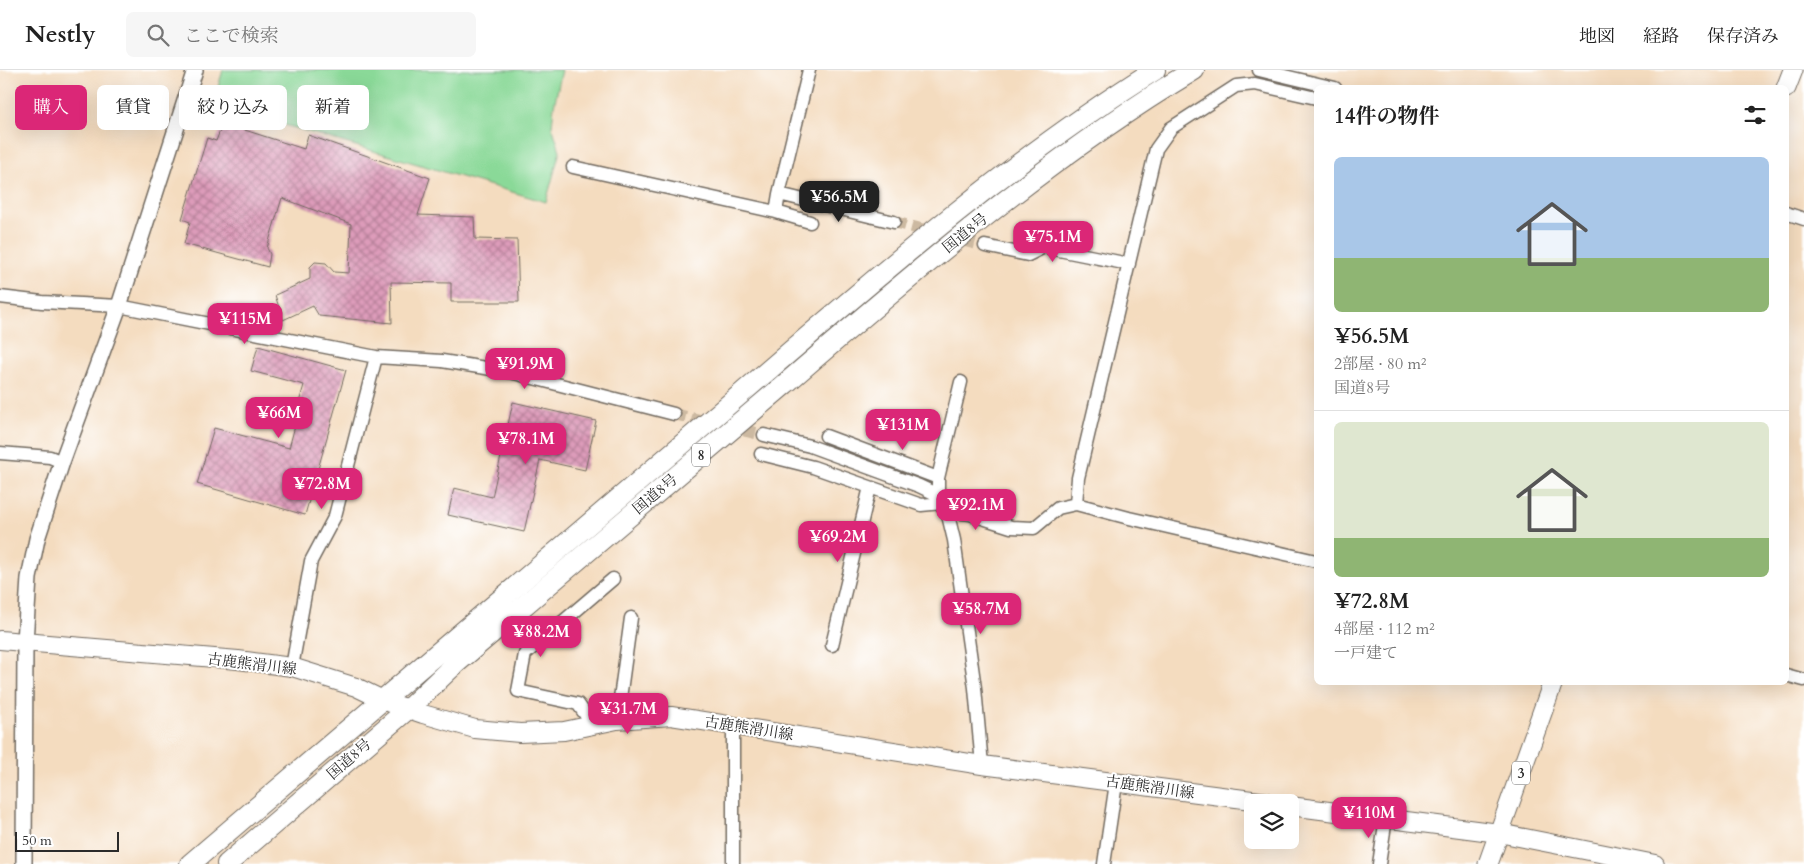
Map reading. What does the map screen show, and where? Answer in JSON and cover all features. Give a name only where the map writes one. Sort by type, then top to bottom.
[{"type":"highway","name":"国道8号","points":[[190,864],[385,700],[896,261],[1086,114],[1155,70]]},
{"type":"highway","name":"国道8号","points":[[227,864],[408,709],[481,642],[865,315],[1006,199],[1114,121],[1194,70]]},
{"type":"main road","points":[[1787,85],[1793,70]]},
{"type":"main road","name":"古鹿熊滑川線","points":[[0,640],[238,660],[292,667],[356,687],[408,709],[475,729],[511,732],[564,731],[617,720],[671,716],[982,765],[1244,799]]},
{"type":"main road","name":"3","points":[[1488,864],[1552,685]]},
{"type":"main road","points":[[1299,807],[1499,833],[1655,864]]},
{"type":"street","points":[[24,864],[25,642],[29,578],[37,539],[62,462],[118,306],[195,70]]},
{"type":"street","points":[[776,212],[809,70]]},
{"type":"street","points":[[1259,70],[1322,85]]},
{"type":"street","points":[[1076,504],[1078,478],[1156,149],[1171,128],[1236,86],[1255,84],[1314,98]]},
{"type":"street","points":[[573,167],[776,212],[810,222]]},
{"type":"street","points":[[779,194],[894,222]]},
{"type":"street","points":[[1789,215],[1804,219]]},
{"type":"street","points":[[985,246],[1028,255],[1044,247],[1128,264]]},
{"type":"street","points":[[0,297],[42,302],[118,306],[376,357],[442,361],[510,372],[674,414]]},
{"type":"street","points":[[292,667],[311,561],[335,516],[376,357]]},
{"type":"street","points":[[961,382],[938,478],[942,503],[954,540],[975,688],[982,765]]},
{"type":"street","points":[[764,436],[810,446],[919,486],[942,503],[1011,527],[1034,528],[1058,508],[1076,504],[1130,518],[1314,557]]},
{"type":"street","points":[[826,436],[938,478]]},
{"type":"street","points":[[0,453],[50,457],[62,462]]},
{"type":"street","points":[[761,454],[813,467],[921,505],[942,503]]},
{"type":"street","points":[[832,645],[870,487]]},
{"type":"street","points":[[592,724],[578,704],[518,691],[524,654],[613,579]]},
{"type":"street","points":[[617,720],[631,618]]},
{"type":"street","points":[[1789,676],[1804,680]]},
{"type":"street","points":[[733,725],[733,864]]},
{"type":"street","points":[[1104,864],[1116,782]]},
{"type":"street","points":[[1379,864],[1386,818]]},
{"type":"green space","points":[[223,70],[562,70],[554,106],[552,126],[560,151],[546,202],[302,130],[369,130],[369,85],[297,85],[297,129],[287,126],[287,85],[219,85]]},
{"type":"building","points":[[220,130],[245,130],[304,149],[308,135],[430,178],[418,215],[474,217],[475,239],[517,240],[519,302],[451,302],[451,283],[391,282],[392,323],[319,316],[313,306],[283,320],[275,295],[310,279],[310,267],[315,262],[326,263],[334,272],[349,273],[351,224],[282,198],[267,248],[270,254],[268,267],[184,244],[190,222],[182,219],[207,138],[216,141]]},
{"type":"building","points":[[258,346],[346,370],[305,515],[197,484],[214,428],[289,448],[295,426],[277,421],[283,401],[298,406],[304,385],[251,371]]},
{"type":"building","points":[[513,402],[596,421],[585,470],[540,460],[524,532],[448,515],[454,488],[492,497]]},
{"type":"tunnel","points":[[894,222],[985,246]]},
{"type":"tunnel","points":[[674,414],[764,435]]}]
